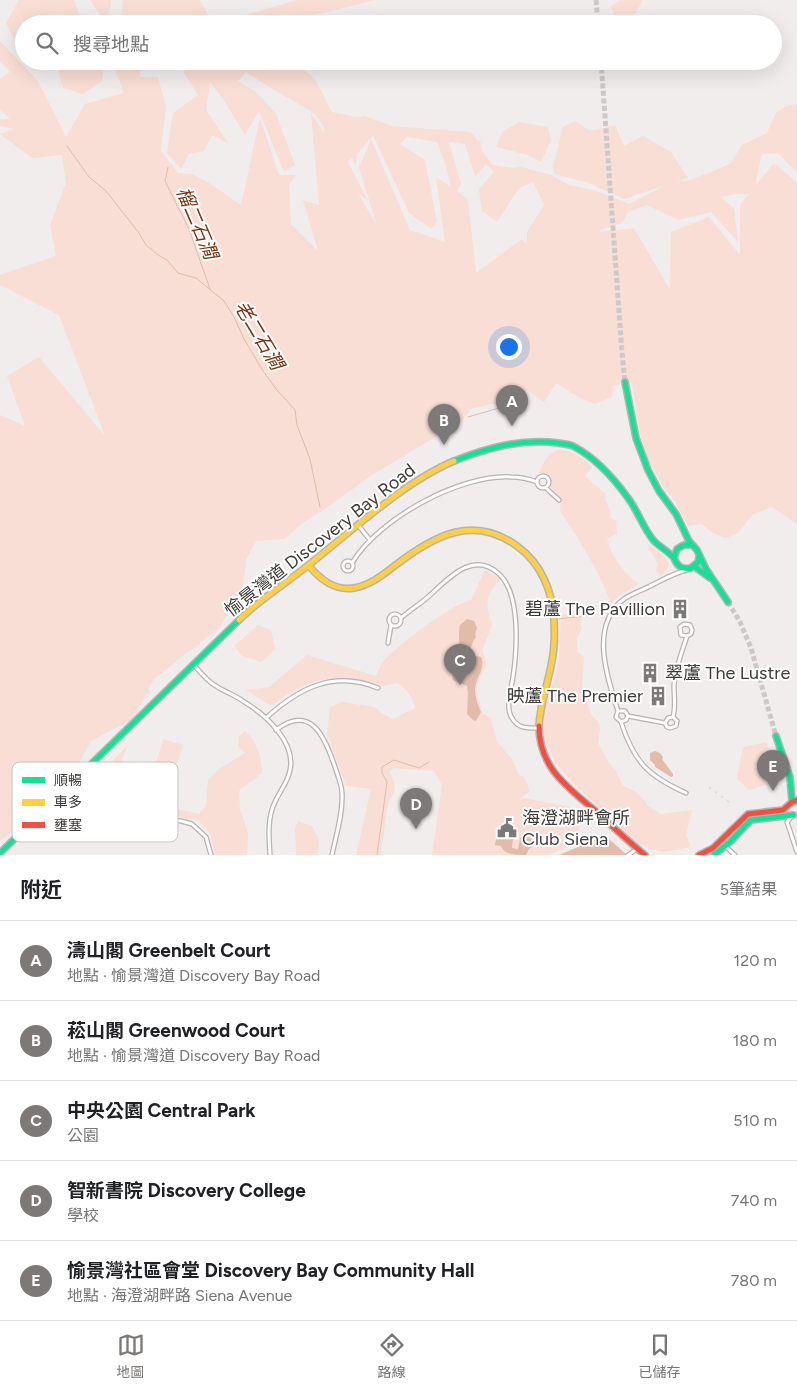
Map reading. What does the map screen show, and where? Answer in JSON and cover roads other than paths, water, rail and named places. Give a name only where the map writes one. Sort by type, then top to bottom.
[{"type":"street","points":[[625,382],[636,438],[644,462],[659,491],[676,514],[691,545],[697,550],[728,602]]},
{"type":"street","name":"愉景灣道 Discovery Bay Road","points":[[93,762],[254,605],[309,566],[358,525],[414,483],[452,462],[482,450],[510,444],[541,442],[571,446],[593,459],[618,484],[630,500],[649,535],[674,560]]},
{"type":"street","points":[[352,563],[370,540],[391,522],[414,507],[454,488],[501,477],[519,477],[537,482],[540,488],[546,488],[560,500]]},
{"type":"street","points":[[537,482],[540,477],[547,477],[549,482],[546,488]]},
{"type":"street","points":[[358,525],[370,540]]},
{"type":"street","points":[[673,574],[674,560],[682,528]]},
{"type":"street","points":[[309,566],[321,580],[333,586],[349,589],[370,583],[430,542],[460,531],[476,530],[498,534],[526,552],[539,566],[552,599],[554,614],[551,668],[540,707],[539,728],[545,759],[554,771],[589,806],[646,855]]},
{"type":"street","points":[[664,548],[678,548],[684,545],[691,545]]},
{"type":"street","points":[[686,793],[667,785],[652,775],[640,762],[628,743],[621,722],[616,718],[618,711],[606,662],[604,639],[607,620],[623,600],[673,574],[694,567],[698,564],[700,557]]},
{"type":"street","points":[[674,560],[679,567],[687,570]]},
{"type":"street","points":[[390,624],[398,626],[401,618],[445,580],[462,569],[481,565],[487,566],[498,573],[507,585],[516,624],[515,656],[509,699],[510,713],[514,722],[520,726],[539,728]]},
{"type":"street","points":[[694,567],[717,585]]},
{"type":"street","points":[[388,643],[391,615],[397,614],[401,618]]},
{"type":"street","points":[[618,711],[625,711],[628,716],[665,723],[669,728],[674,728],[677,723],[673,717],[676,706],[674,686],[678,665],[687,636],[692,628],[690,625],[684,624],[680,627],[679,631],[681,635],[687,636]]},
{"type":"street","points":[[193,664],[214,686],[248,704],[266,718],[287,746],[291,763],[288,776],[271,814],[269,834],[270,855]]},
{"type":"street","points":[[266,718],[285,701],[319,683],[352,681],[378,688]]},
{"type":"street","points":[[621,722],[626,720],[628,716]]},
{"type":"street","points":[[665,723],[668,718],[673,717]]},
{"type":"street","points":[[276,730],[288,722],[300,721],[315,728],[326,742],[342,794],[332,855]]},
{"type":"street","points":[[776,736],[794,800],[789,811],[795,815]]},
{"type":"street","points":[[708,851],[748,814],[783,810],[794,800]]},
{"type":"street","points":[[748,814],[750,817],[758,818],[795,815]]},
{"type":"street","points":[[795,815],[787,822],[797,852]]},
{"type":"street","points":[[714,855],[751,820],[758,818]]},
{"type":"street","points":[[178,821],[192,824],[206,837],[211,855]]},
{"type":"street","points":[[732,830],[739,825],[744,826]]},
{"type":"street","name":"愉景灣道 Discovery Bay Road","points":[[0,853],[12,842]]},
{"type":"street","points":[[699,855],[717,848],[723,848],[735,855]]},
{"type":"street","points":[[628,855],[634,851]]},
{"type":"waterway","name":"老二石澗","points":[[67,146],[89,177],[106,191],[139,233],[146,245],[167,260],[178,273],[196,278],[224,301],[263,371],[295,410],[297,425],[310,459],[320,507]]},
{"type":"waterway","name":"榴二石澗","points":[[168,167],[165,181],[189,229],[210,289]]},
{"type":"waterway","points":[[468,417],[499,408]]},
{"type":"waterway","points":[[559,619],[593,615]]},
{"type":"waterway","points":[[377,855],[387,782],[382,773],[382,767],[394,760],[419,768],[429,762]]},
{"type":"tunnel","points":[[596,0],[597,15]]},
{"type":"tunnel","points":[[602,70],[625,382]]},
{"type":"tunnel","points":[[728,602],[740,622],[751,648],[776,736]]},
{"type":"railway","points":[[709,787],[733,805]]},
{"type":"place","name":"濤山閣 Greenbelt Court","points":[[512,426]]},
{"type":"place","name":"菘山閣 Greenwood Court","points":[[444,445]]},
{"type":"place","name":"碧蘆 The Pavillion","points":[[680,609]]},
{"type":"place","name":"翠蘆 The Lustre","points":[[650,673]]},
{"type":"place","name":"中央公園 Central Park","points":[[460,685]]},
{"type":"place","name":"映蘆 The Premier","points":[[658,696]]},
{"type":"place","name":"愉景灣社區會堂 Discovery Bay Community Hall","points":[[773,791]]},
{"type":"place","name":"海澄湖畔會所 Club Siena","points":[[507,828]]},
{"type":"place","name":"智新書院 Discovery College","points":[[416,829]]}]
